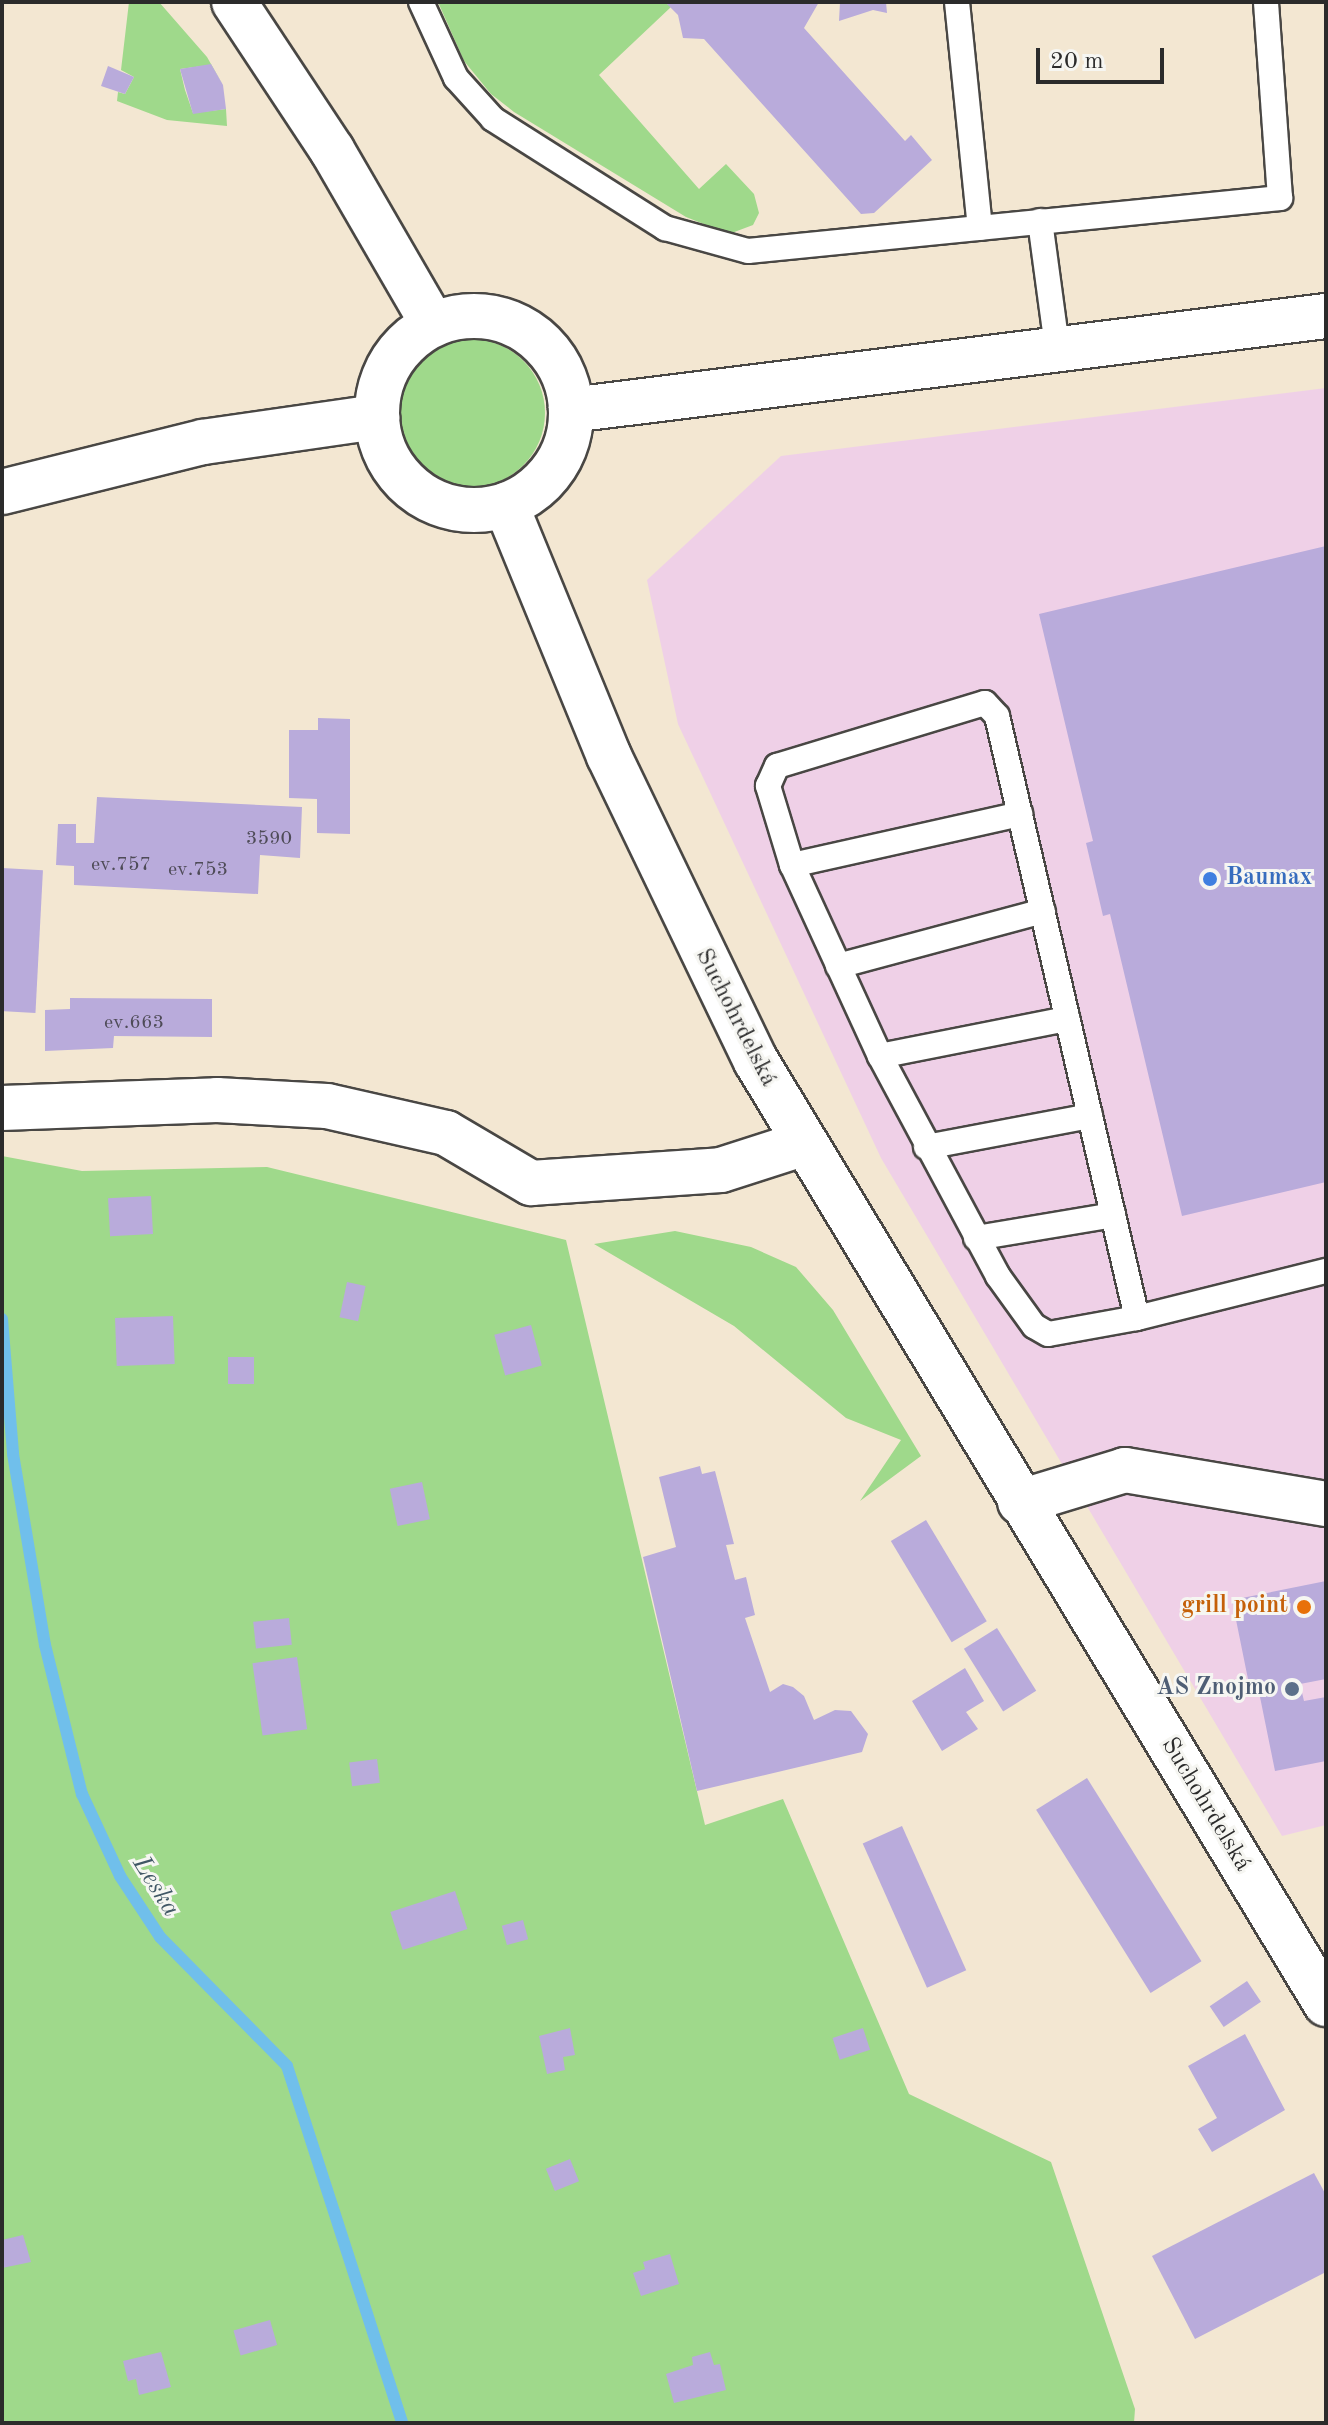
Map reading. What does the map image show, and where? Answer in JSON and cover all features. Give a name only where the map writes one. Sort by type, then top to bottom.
[{"type":"main road","points":[[234,2],[332,150],[433,324]]},
{"type":"main road","points":[[460,316],[514,324],[555,358],[571,410],[567,441],[554,468],[533,490],[506,505],[476,510],[446,506],[419,494],[397,473],[383,447],[377,417],[379,388],[391,361],[409,339],[433,324],[460,316]]},
{"type":"main road","points":[[571,410],[1057,347],[1326,316]]},
{"type":"main road","points":[[2,492],[203,442],[377,417]]},
{"type":"main road","name":"Suchohrdelská","points":[[506,505],[655,858],[802,1144],[1020,1502],[1323,1988]]},
{"type":"main road","points":[[4,1108],[217,1100],[327,1106],[446,1133],[531,1183],[721,1170],[802,1144]]},
{"type":"main road","points":[[1020,1502],[1125,1470],[1326,1504]]},
{"type":"lane","points":[[421,2],[456,78],[477,106],[641,214],[684,236],[748,251],[1280,198],[1266,2]]},
{"type":"lane","points":[[957,2],[980,228]]},
{"type":"lane","points":[[1040,221],[1057,347]]},
{"type":"lane","points":[[1137,1318],[997,716],[985,703],[974,704],[777,766],[768,786],[792,865],[838,966],[926,1147],[976,1238],[1034,1326],[1048,1334],[1137,1318],[1326,1271]]},
{"type":"lane","points":[[792,865],[1020,814]]},
{"type":"lane","points":[[838,966],[1043,911]]},
{"type":"lane","points":[[880,1056],[1067,1019]]},
{"type":"lane","points":[[926,1147],[1090,1116]]},
{"type":"lane","points":[[976,1238],[1113,1215]]},
{"type":"shaded area","points":[[1326,388],[1326,1825],[1282,1836],[881,1158],[678,724],[647,580],[781,456]]},
{"type":"green space","points":[[129,2],[159,2],[207,57],[223,85],[211,65],[180,69],[185,90],[193,113],[226,109],[227,126],[167,120],[117,101],[118,92],[125,94],[134,77],[121,70]]},
{"type":"green space","points":[[438,2],[665,2],[671,7],[599,75],[699,189],[726,164],[754,194],[759,213],[753,225],[729,234],[686,217],[514,112],[491,94],[464,61]]},
{"type":"green space","points":[[471,339],[499,344],[524,360],[540,385],[545,413],[540,441],[524,466],[499,482],[471,487],[443,482],[418,466],[402,441],[397,413],[402,385],[418,360],[443,344]]},
{"type":"green space","points":[[2,1156],[82,1171],[267,1167],[566,1240],[705,1825],[783,1799],[909,2094],[1051,2162],[1135,2409],[1134,2423],[2,2423]]},
{"type":"green space","points":[[675,1231],[751,1247],[796,1267],[833,1310],[921,1456],[860,1501],[901,1440],[846,1418],[734,1326],[594,1244]]},
{"type":"building","points":[[665,2],[819,2],[804,28],[905,141],[911,135],[932,160],[874,213],[861,214],[704,39],[683,38],[678,15]]},
{"type":"building","points":[[840,2],[886,2],[887,13],[873,10],[839,21]]},
{"type":"building","points":[[211,64],[223,85],[226,109],[193,114],[180,69]]},
{"type":"building","points":[[108,66],[134,77],[125,94],[101,86]]},
{"type":"building","name":"Baumax","points":[[1326,546],[1326,1182],[1182,1216],[1110,914],[1103,916],[1086,843],[1093,841],[1039,614]]},
{"type":"building","points":[[318,718],[350,719],[350,834],[317,833],[317,799],[289,798],[289,730],[318,730]]},
{"type":"building","points":[[97,797],[302,807],[300,858],[260,855],[258,894],[74,885],[74,866],[56,865],[58,824],[76,824],[76,843],[94,843]]},
{"type":"building","points":[[2,868],[43,870],[35,1013],[2,1011]]},
{"type":"building","points":[[70,998],[212,999],[212,1037],[114,1036],[113,1048],[45,1051],[45,1010],[70,1009]]},
{"type":"building","points":[[151,1196],[153,1234],[110,1236],[108,1198]]},
{"type":"building","points":[[347,1282],[366,1286],[358,1321],[340,1317]]},
{"type":"building","points":[[173,1316],[175,1364],[117,1366],[115,1318]]},
{"type":"building","points":[[531,1325],[542,1366],[505,1375],[494,1335]]},
{"type":"building","points":[[228,1357],[254,1357],[254,1384],[228,1384]]},
{"type":"building","points":[[700,1466],[702,1474],[715,1471],[734,1544],[726,1545],[735,1580],[746,1577],[755,1615],[745,1618],[770,1692],[783,1684],[793,1687],[804,1696],[814,1720],[835,1710],[851,1711],[868,1734],[862,1752],[697,1791],[643,1557],[676,1547],[659,1477]]},
{"type":"building","points":[[422,1482],[430,1519],[398,1526],[390,1489]]},
{"type":"building","points":[[926,1520],[987,1621],[952,1642],[891,1541]]},
{"type":"building","points":[[1326,1581],[1326,1679],[1300,1684],[1304,1701],[1326,1697],[1326,1761],[1275,1771],[1259,1692],[1251,1694],[1232,1600]]},
{"type":"building","points":[[289,1618],[292,1645],[256,1649],[253,1622]]},
{"type":"building","points":[[997,1628],[1036,1691],[1003,1711],[964,1649]]},
{"type":"building","points":[[297,1657],[307,1729],[263,1736],[252,1663]]},
{"type":"building","points":[[965,1668],[984,1701],[966,1712],[978,1729],[942,1751],[912,1701]]},
{"type":"building","points":[[377,1759],[380,1783],[352,1786],[349,1762]]},
{"type":"building","points":[[1087,1778],[1201,1961],[1151,1993],[1036,1810]]},
{"type":"building","points":[[902,1826],[966,1970],[927,1988],[863,1843]]},
{"type":"building","points":[[455,1891],[467,1929],[403,1950],[390,1912]]},
{"type":"building","points":[[523,1920],[528,1939],[507,1945],[502,1926]]},
{"type":"building","points":[[1247,1981],[1261,2002],[1224,2027],[1210,2006]]},
{"type":"building","points":[[570,2028],[575,2055],[563,2057],[565,2070],[547,2074],[539,2036]]},
{"type":"building","points":[[863,2028],[870,2050],[840,2060],[833,2038]]},
{"type":"building","points":[[1245,2034],[1285,2110],[1212,2152],[1198,2129],[1217,2118],[1188,2066]]},
{"type":"building","points":[[570,2159],[579,2181],[555,2191],[546,2169]]},
{"type":"building","points":[[1314,2173],[1326,2195],[1326,2272],[1195,2339],[1152,2256]]},
{"type":"building","points":[[23,2235],[31,2262],[2,2268],[2,2240]]},
{"type":"building","points":[[670,2254],[679,2284],[641,2296],[633,2273],[645,2269],[643,2262]]},
{"type":"building","points":[[270,2320],[277,2345],[241,2355],[233,2330]]},
{"type":"building","points":[[161,2352],[171,2387],[139,2395],[136,2379],[128,2381],[123,2361]]},
{"type":"building","points":[[710,2352],[714,2365],[720,2364],[726,2390],[674,2403],[666,2374],[693,2365],[692,2357]]},
{"type":"waterway","name":"Leska","points":[[2,1319],[13,1454],[45,1645],[82,1794],[120,1876],[160,1937],[287,2066],[402,2423]]},
{"type":"place","name":"Baumax","points":[[1210,879]]},
{"type":"place","name":"grill point","points":[[1304,1607]]},
{"type":"place","name":"AS Znojmo","points":[[1292,1689]]}]
